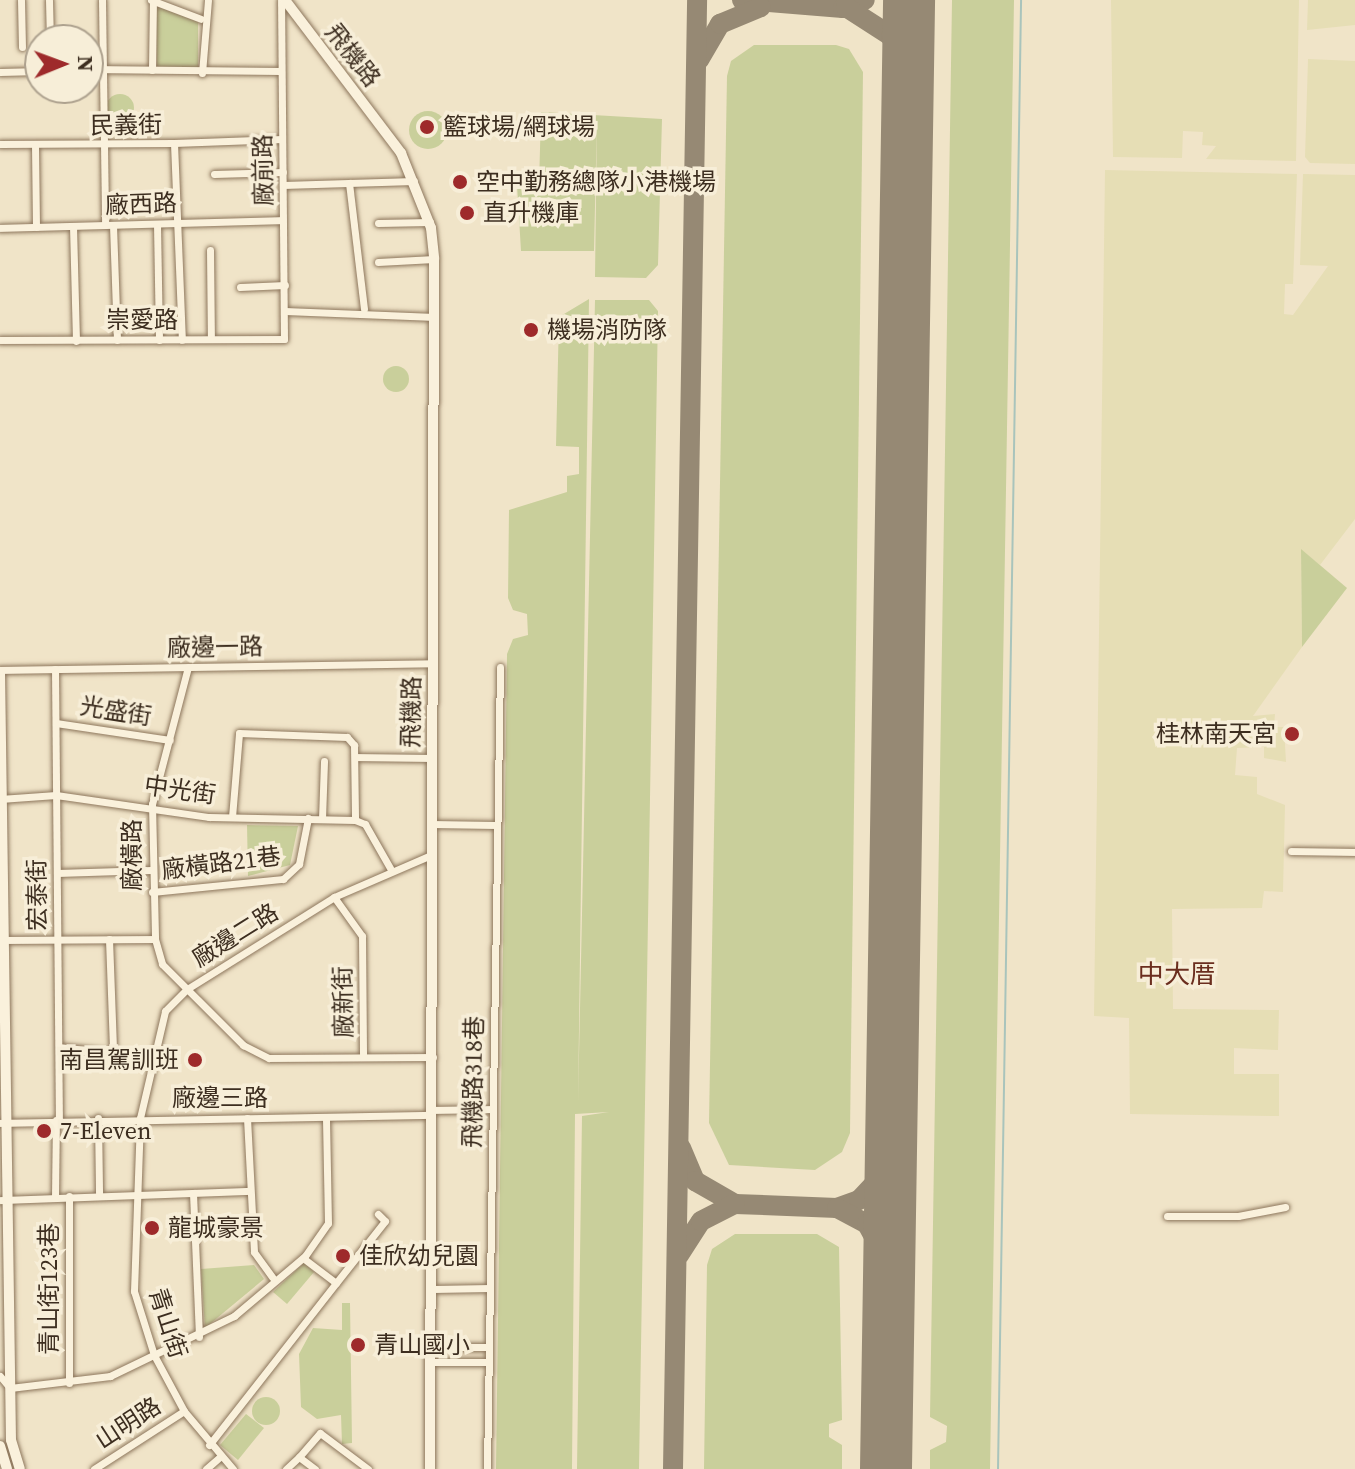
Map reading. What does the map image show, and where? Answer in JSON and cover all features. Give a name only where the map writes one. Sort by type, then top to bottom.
[{"type":"street","points":[[21,0],[22,47]]},
{"type":"street","points":[[49,0],[50,24]]},
{"type":"street","points":[[102,0],[104,146],[117,340]]},
{"type":"street","points":[[202,73],[201,19],[208,0]]},
{"type":"street","name":"廠前路","points":[[283,0],[284,339]]},
{"type":"street","name":"飛機路","points":[[283,0],[385,128],[414,181],[430,222],[434,259],[430,758],[433,1289],[430,1469]]},
{"type":"street","points":[[152,70],[151,1],[201,19]]},
{"type":"street","points":[[105,68],[202,73],[281,71]]},
{"type":"street","points":[[0,72],[24,71]]},
{"type":"street","points":[[174,143],[282,139]]},
{"type":"street","name":"民義街","points":[[0,144],[104,146],[174,143],[182,340]]},
{"type":"street","points":[[35,145],[36,227]]},
{"type":"street","points":[[214,174],[283,172]]},
{"type":"street","points":[[283,185],[414,181]]},
{"type":"street","points":[[349,183],[364,309],[374,318],[435,317]]},
{"type":"street","name":"廠西路","points":[[0,228],[283,220]]},
{"type":"street","points":[[378,223],[430,222]]},
{"type":"street","points":[[157,224],[159,340]]},
{"type":"street","points":[[73,226],[76,341]]},
{"type":"street","points":[[210,250],[211,339]]},
{"type":"street","points":[[378,262],[434,259]]},
{"type":"street","points":[[240,287],[285,285]]},
{"type":"street","points":[[285,311],[364,309]]},
{"type":"street","name":"崇愛路","points":[[0,340],[284,339]]},
{"type":"street","name":"廠邊一路","points":[[0,671],[431,663]]},
{"type":"street","name":"廠橫路","points":[[187,989],[162,964],[155,939],[151,870],[152,804],[188,667]]},
{"type":"street","name":"飛機路318巷","points":[[487,1469],[500,667]]},
{"type":"street","name":"宏泰街","points":[[55,669],[59,1047],[55,1197]]},
{"type":"street","points":[[0,671],[4,1200],[10,1388],[20,1469]]},
{"type":"street","name":"光盛街","points":[[56,723],[170,740]]},
{"type":"street","points":[[232,817],[239,733],[351,740],[355,757],[355,820],[365,824],[390,868]]},
{"type":"street","points":[[355,757],[430,758]]},
{"type":"street","points":[[322,819],[324,761]]},
{"type":"street","name":"中光街","points":[[1,799],[56,795],[152,804],[232,817],[355,820]]},
{"type":"street","name":"廠橫路21巷","points":[[152,892],[294,874],[308,818]]},
{"type":"street","points":[[431,824],[496,825]]},
{"type":"street","points":[[1291,851],[1355,852]]},
{"type":"street","name":"廠邊二路","points":[[140,1118],[165,1011],[187,989],[334,897],[390,868],[431,855]]},
{"type":"street","points":[[57,873],[151,870]]},
{"type":"street","name":"廠新街","points":[[187,989],[243,1045],[269,1058],[363,1057],[362,936],[334,897]]},
{"type":"street","points":[[109,939],[113,1050]]},
{"type":"street","points":[[4,940],[155,939]]},
{"type":"street","points":[[59,1047],[113,1050],[152,1057]]},
{"type":"street","points":[[363,1057],[433,1057]]},
{"type":"street","name":"廠邊三路","points":[[4,1122],[98,1118],[326,1117],[492,1109]]},
{"type":"street","points":[[10,1388],[69,1383],[156,1357],[234,1316],[272,1277],[303,1258],[328,1223],[326,1117]]},
{"type":"street","points":[[98,1118],[99,1194]]},
{"type":"street","name":"青山街","points":[[140,1118],[140,1194],[134,1291],[156,1357],[184,1411],[209,1445],[233,1469]]},
{"type":"street","points":[[247,1118],[254,1252],[272,1277]]},
{"type":"street","name":"青山街123巷","points":[[4,1200],[99,1194],[249,1191]]},
{"type":"street","points":[[193,1193],[199,1337]]},
{"type":"street","name":"青山街123巷","points":[[69,1196],[69,1383]]},
{"type":"street","points":[[1167,1216],[1238,1216],[1285,1207]]},
{"type":"street","points":[[209,1445],[385,1221],[378,1214]]},
{"type":"street","points":[[303,1258],[336,1283]]},
{"type":"street","points":[[433,1289],[490,1288]]},
{"type":"street","points":[[432,1347],[489,1347]]},
{"type":"street","points":[[432,1362],[489,1362]]},
{"type":"street","points":[[0,1376],[10,1388]]},
{"type":"street","name":"山明路","points":[[94,1469],[184,1411]]},
{"type":"street","points":[[286,1469],[320,1433],[368,1469]]},
{"type":"street","points":[[0,1446],[7,1469]]},
{"type":"street","points":[[206,1469],[220,1457]]},
{"type":"street","points":[[299,1457],[315,1469]]},
{"type":"shaded area","points":[[1111,0],[1299,0],[1296,161],[1206,159],[1216,146],[1202,145],[1203,132],[1183,131],[1182,158],[1113,157]]},
{"type":"shaded area","points":[[1308,0],[1355,0],[1355,25],[1307,30]]},
{"type":"shaded area","points":[[1308,59],[1355,61],[1355,164],[1310,163],[1305,157]]},
{"type":"shaded area","points":[[1105,170],[1297,174],[1293,284],[1285,284],[1284,314],[1293,315],[1328,266],[1300,265],[1303,174],[1355,175],[1355,519],[1320,565],[1301,550],[1302,647],[1253,716],[1275,714],[1274,727],[1284,727],[1286,762],[1264,758],[1264,747],[1237,748],[1235,775],[1257,777],[1257,794],[1285,805],[1283,892],[1264,891],[1262,908],[1172,909],[1173,1009],[1279,1010],[1278,1050],[1234,1048],[1234,1074],[1279,1074],[1279,1116],[1130,1114],[1129,1018],[1094,1016]]},
{"type":"green space","points":[[952,0],[1014,0],[990,1469],[930,1469],[930,1450],[946,1442],[947,1426],[930,1417]]},
{"type":"green space","points":[[156,6],[198,22],[198,69],[157,70]]},
{"type":"green space","points":[[754,45],[836,45],[849,49],[863,72],[850,1133],[842,1152],[815,1170],[729,1165],[709,1123],[727,76],[731,61]]},
{"type":"green space","points":[[120,94],[130,98],[134,108],[130,118],[120,122],[110,118],[106,108],[110,98]]},
{"type":"green space","name":"籃球場/網球場","points":[[428,111],[442,116],[447,130],[442,144],[428,149],[414,144],[409,130],[414,116]]},
{"type":"green space","points":[[541,112],[662,119],[658,265],[646,278],[595,277],[597,118],[594,251],[521,251],[517,185],[539,185]]},
{"type":"green space","points":[[589,299],[578,1103],[595,300],[649,300],[658,311],[639,1469],[577,1469],[582,1116],[609,1112],[575,1114],[572,1469],[496,1469],[507,654],[513,639],[528,635],[527,614],[513,610],[508,598],[509,510],[567,492],[567,476],[579,474],[579,447],[556,446],[559,317]]},
{"type":"green space","points":[[396,366],[405,370],[409,379],[405,388],[396,392],[387,388],[383,379],[387,370]]},
{"type":"green space","points":[[1301,549],[1347,588],[1302,647]]},
{"type":"green space","points":[[247,825],[298,826],[290,865],[248,876]]},
{"type":"green space","points":[[735,1234],[817,1234],[839,1247],[842,1420],[829,1424],[829,1437],[842,1445],[842,1469],[704,1469],[707,1265],[712,1249]]},
{"type":"green space","points":[[304,1263],[314,1272],[287,1304],[273,1292]]},
{"type":"green space","points":[[254,1265],[264,1279],[205,1328],[201,1269]]},
{"type":"green space","points":[[342,1303],[350,1303],[352,1443],[342,1444],[341,1415],[317,1419],[301,1407],[299,1354],[313,1328],[342,1330]]},
{"type":"green space","points":[[266,1397],[276,1401],[280,1411],[276,1421],[266,1425],[256,1421],[252,1411],[256,1401]]},
{"type":"green space","points":[[246,1414],[264,1428],[238,1460],[220,1445]]},
{"type":"waterway","points":[[998,1469],[1021,0]]},
{"type":"taxiway","points":[[673,1469],[697,0]]},
{"type":"taxiway","points":[[742,0],[843,8],[865,0]]},
{"type":"taxiway","points":[[699,60],[720,24],[761,7]]},
{"type":"taxiway","points":[[846,7],[891,36],[908,88]]},
{"type":"taxiway","points":[[681,1148],[695,1181],[735,1204],[837,1208],[859,1200],[892,1165]]},
{"type":"taxiway","points":[[679,1255],[701,1221],[735,1204]]},
{"type":"taxiway","points":[[837,1208],[867,1224],[890,1266]]},
{"type":"runway","points":[[886,1469],[909,0]]},
{"type":"place","name":"籃球場/網球場","points":[[427,127]]},
{"type":"place","name":"空中勤務總隊小港機場","points":[[460,182]]},
{"type":"place","name":"直升機庫","points":[[467,213]]},
{"type":"place","name":"機場消防隊","points":[[531,330]]},
{"type":"place","name":"桂林南天宮","points":[[1292,734]]},
{"type":"place","name":"南昌駕訓班","points":[[195,1060]]},
{"type":"place","name":"7-Eleven","points":[[44,1131]]},
{"type":"place","name":"龍城豪景","points":[[152,1228]]},
{"type":"place","name":"佳欣幼兒園","points":[[343,1256]]},
{"type":"place","name":"青山國小","points":[[358,1345]]},
{"type":"district","name":"中大厝","points":[[1177,975]]}]
